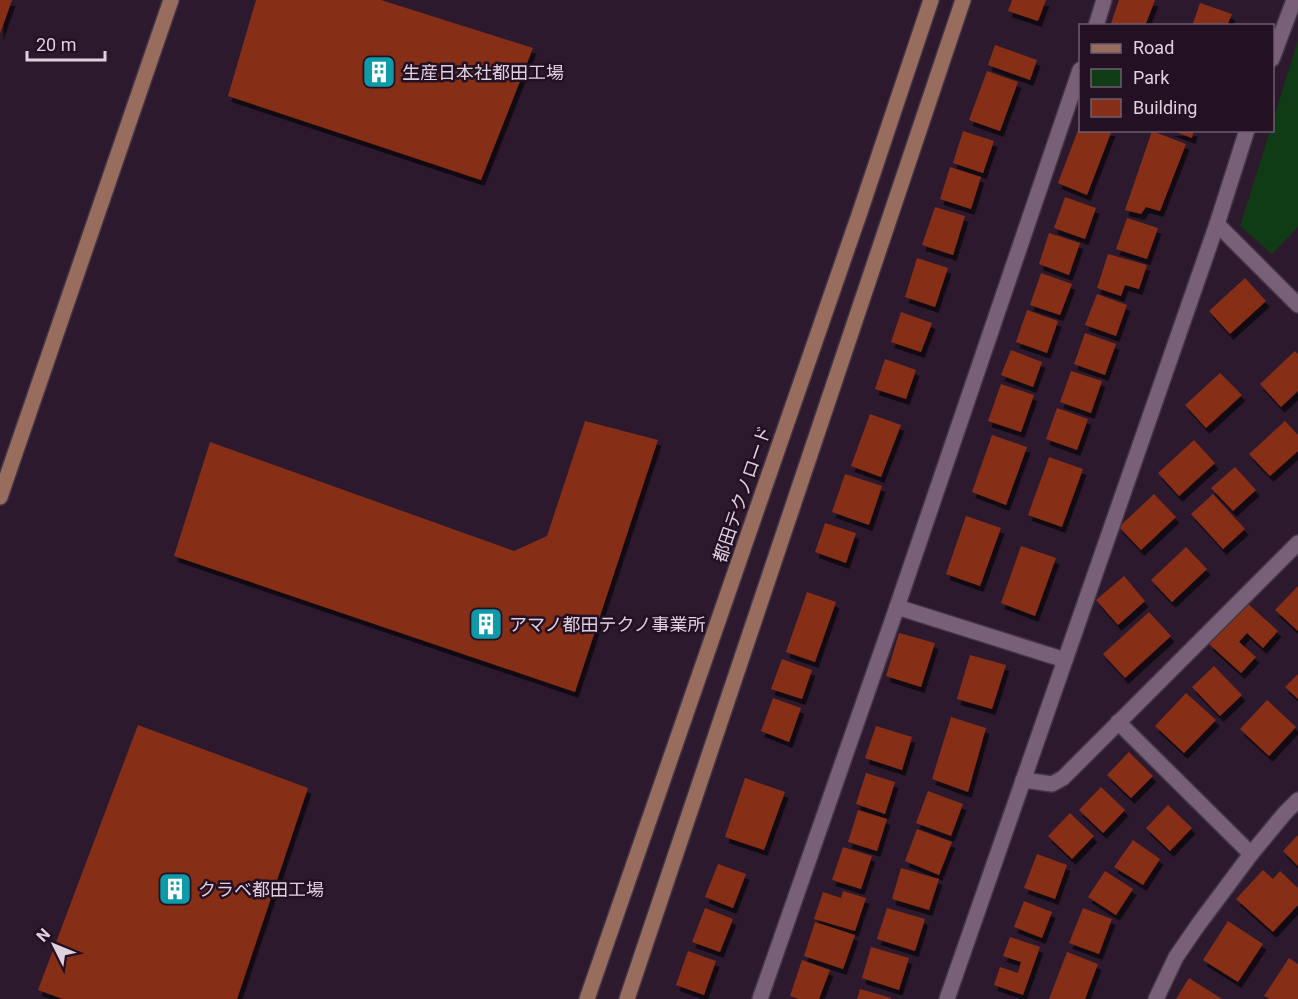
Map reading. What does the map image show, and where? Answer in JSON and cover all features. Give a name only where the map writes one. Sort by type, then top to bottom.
[{"type":"street","points":[[0,497],[171,0]]},
{"type":"street","name":"都田テクノロード","points":[[587,999],[852,235],[931,0]]},
{"type":"street","points":[[627,999],[963,0]]},
{"type":"street","points":[[1097,24],[1104,0]]},
{"type":"street","points":[[1274,54],[1294,0]]},
{"type":"street","points":[[760,999],[897,607],[1079,73]]},
{"type":"street","points":[[948,999],[1217,224],[1246,132]]},
{"type":"street","points":[[1217,224],[1298,305]]},
{"type":"street","points":[[1023,780],[1052,784],[1063,778],[1298,543]]},
{"type":"street","points":[[897,607],[1065,660]]},
{"type":"street","points":[[1118,722],[1251,854]]},
{"type":"street","points":[[1156,999],[1176,957],[1251,854],[1298,800]]},
{"type":"green space","points":[[1298,40],[1298,227],[1272,254],[1240,226],[1270,132],[1274,132],[1274,118]]},
{"type":"building","points":[[0,0],[12,0],[0,34]]},
{"type":"building","name":"生産日本社都田工場","points":[[256,0],[381,0],[533,48],[481,180],[228,96]]},
{"type":"building","points":[[1012,0],[1046,0],[1038,21],[1008,11]]},
{"type":"building","points":[[1119,0],[1155,0],[1146,24],[1111,24]]},
{"type":"building","points":[[1200,3],[1232,14],[1228,24],[1193,24]]},
{"type":"building","points":[[995,45],[1037,60],[1030,80],[988,65]]},
{"type":"building","points":[[987,71],[1018,82],[1000,131],[969,120]]},
{"type":"building","points":[[1079,128],[1079,132],[1111,132],[1087,195],[1058,183]]},
{"type":"building","points":[[963,131],[994,141],[983,173],[953,163]]},
{"type":"building","points":[[1152,132],[1186,144],[1160,211],[1146,207],[1141,214],[1125,210]]},
{"type":"building","points":[[1176,132],[1194,132],[1192,138]]},
{"type":"building","points":[[950,167],[981,177],[971,209],[940,199]]},
{"type":"building","points":[[1065,197],[1096,208],[1085,239],[1054,228]]},
{"type":"building","points":[[935,207],[965,216],[953,255],[922,245]]},
{"type":"building","points":[[1127,218],[1158,228],[1147,259],[1116,249]]},
{"type":"building","points":[[1049,233],[1080,243],[1069,275],[1039,264]]},
{"type":"building","points":[[1108,254],[1147,265],[1139,289],[1125,285],[1121,296],[1097,288]]},
{"type":"building","points":[[917,258],[948,268],[935,307],[905,297]]},
{"type":"building","points":[[1041,273],[1072,284],[1060,315],[1030,305]]},
{"type":"building","points":[[1245,278],[1266,301],[1230,334],[1209,311]]},
{"type":"building","points":[[1097,294],[1127,305],[1116,336],[1085,325]]},
{"type":"building","points":[[1027,310],[1058,321],[1047,353],[1016,342]]},
{"type":"building","points":[[901,312],[932,323],[921,352],[891,342]]},
{"type":"building","points":[[1085,333],[1116,344],[1105,375],[1074,364]]},
{"type":"building","points":[[1011,350],[1042,362],[1033,387],[1001,375]]},
{"type":"building","points":[[1295,351],[1298,354],[1298,391],[1281,407],[1260,384]]},
{"type":"building","points":[[885,359],[916,370],[906,399],[875,389]]},
{"type":"building","points":[[1071,371],[1102,381],[1091,413],[1060,402]]},
{"type":"building","points":[[1220,373],[1242,395],[1206,428],[1185,405]]},
{"type":"building","points":[[1001,384],[1034,395],[1021,432],[988,421]]},
{"type":"building","points":[[1057,408],[1088,419],[1077,450],[1046,439]]},
{"type":"building","points":[[870,414],[901,425],[881,477],[851,466]]},
{"type":"building","name":"アマノ都田テクノ事業所","points":[[585,421],[658,440],[575,692],[174,556],[210,442],[514,551],[547,536]]},
{"type":"building","points":[[1285,421],[1298,435],[1298,451],[1270,476],[1249,454]]},
{"type":"building","points":[[992,435],[1027,447],[1006,505],[972,492]]},
{"type":"building","points":[[1194,440],[1215,463],[1179,496],[1158,473]]},
{"type":"building","points":[[1049,457],[1083,469],[1062,527],[1028,515]]},
{"type":"building","points":[[1235,467],[1256,490],[1233,511],[1211,488]]},
{"type":"building","points":[[845,474],[882,486],[869,525],[832,512]]},
{"type":"building","points":[[1154,494],[1176,517],[1141,550],[1119,527]]},
{"type":"building","points":[[1213,494],[1245,529],[1223,549],[1191,514]]},
{"type":"building","points":[[966,516],[1001,528],[980,586],[946,574]]},
{"type":"building","points":[[825,523],[856,533],[846,563],[815,552]]},
{"type":"building","points":[[1021,546],[1056,558],[1035,616],[1001,603]]},
{"type":"building","points":[[1186,547],[1207,569],[1172,602],[1151,580]]},
{"type":"building","points":[[1124,576],[1145,601],[1118,625],[1096,600]]},
{"type":"building","points":[[1298,586],[1298,631],[1275,610]]},
{"type":"building","points":[[807,592],[836,602],[815,662],[786,652]]},
{"type":"building","points":[[1247,603],[1278,631],[1263,648],[1247,633],[1239,642],[1256,657],[1241,673],[1209,644]]},
{"type":"building","points":[[1149,612],[1171,636],[1125,678],[1103,654]]},
{"type":"building","points":[[899,633],[935,643],[921,687],[886,676]]},
{"type":"building","points":[[970,655],[1006,665],[992,709],[957,699]]},
{"type":"building","points":[[782,659],[812,670],[802,699],[771,689]]},
{"type":"building","points":[[1214,666],[1242,695],[1220,716],[1192,687]]},
{"type":"building","points":[[1298,674],[1298,699],[1285,687]]},
{"type":"building","points":[[1186,693],[1216,720],[1184,753],[1155,726]]},
{"type":"building","points":[[773,698],[801,708],[789,742],[761,731]]},
{"type":"building","points":[[1267,700],[1296,727],[1269,756],[1240,729]]},
{"type":"building","points":[[951,717],[986,728],[968,792],[932,779]]},
{"type":"building","name":"クラベ都田工場","points":[[138,725],[308,788],[237,999],[63,999],[38,990]]},
{"type":"building","points":[[876,726],[912,737],[902,770],[865,758]]},
{"type":"building","points":[[1129,752],[1153,776],[1131,798],[1107,775]]},
{"type":"building","points":[[866,773],[895,782],[885,814],[856,804]]},
{"type":"building","points":[[745,778],[785,792],[764,850],[725,837]]},
{"type":"building","points":[[1101,787],[1125,810],[1103,833],[1079,810]]},
{"type":"building","points":[[928,791],[963,804],[951,836],[916,823]]},
{"type":"building","points":[[1168,805],[1192,828],[1170,851],[1146,828]]},
{"type":"building","points":[[858,810],[887,819],[877,851],[848,842]]},
{"type":"building","points":[[1070,813],[1094,836],[1072,859],[1048,836]]},
{"type":"building","points":[[917,829],[952,842],[939,875],[905,861]]},
{"type":"building","points":[[1298,835],[1298,866],[1283,851]]},
{"type":"building","points":[[1133,840],[1160,859],[1143,885],[1114,867]]},
{"type":"building","points":[[843,847],[872,856],[861,889],[832,880]]},
{"type":"building","points":[[1037,854],[1067,865],[1055,899],[1024,888]]},
{"type":"building","points":[[718,864],[746,874],[733,908],[705,897]]},
{"type":"building","points":[[901,868],[939,879],[929,910],[892,899]]},
{"type":"building","points":[[1263,870],[1273,879],[1280,871],[1298,888],[1298,905],[1273,932],[1236,899]]},
{"type":"building","points":[[1105,871],[1133,889],[1116,915],[1088,897]]},
{"type":"building","points":[[843,891],[866,898],[855,931],[814,919],[823,892],[841,898]]},
{"type":"building","points":[[1024,901],[1052,912],[1042,938],[1014,927]]},
{"type":"building","points":[[705,908],[733,919],[720,952],[692,942]]},
{"type":"building","points":[[887,908],[925,919],[915,951],[877,939]]},
{"type":"building","points":[[1083,908],[1112,919],[1099,954],[1069,943]]},
{"type":"building","points":[[1228,921],[1263,944],[1238,982],[1203,960]]},
{"type":"building","points":[[815,922],[855,935],[843,969],[804,956]]},
{"type":"building","points":[[1010,937],[1040,947],[1023,995],[994,985],[1000,967],[1018,973],[1021,962],[1003,956]]},
{"type":"building","points":[[871,947],[909,958],[899,990],[862,978]]},
{"type":"building","points":[[688,951],[716,961],[704,995],[676,985]]},
{"type":"building","points":[[1067,952],[1098,964],[1085,999],[1049,999]]},
{"type":"building","points":[[1289,958],[1298,964],[1298,999],[1270,999],[1264,996]]},
{"type":"building","points":[[802,960],[830,970],[819,999],[799,999],[790,996]]},
{"type":"building","points":[[1189,978],[1222,999],[1176,999]]},
{"type":"building","points":[[860,989],[891,998],[891,999],[857,999]]},
{"type":"place","name":"生産日本社都田工場","points":[[379,72]]},
{"type":"place","name":"アマノ都田テクノ事業所","points":[[486,624]]},
{"type":"place","name":"クラベ都田工場","points":[[175,889]]}]
